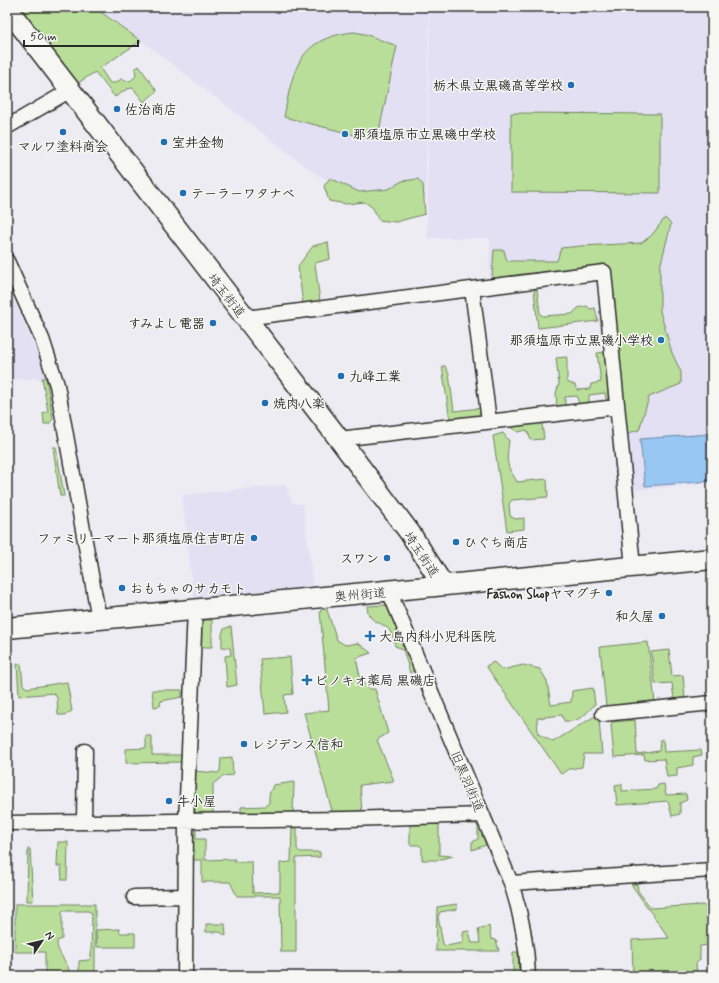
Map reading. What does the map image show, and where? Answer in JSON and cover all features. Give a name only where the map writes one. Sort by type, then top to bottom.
[{"type":"street","name":"埼玉街道","points":[[7,8],[69,91],[339,439],[410,533],[443,585]]},
{"type":"street","points":[[7,126],[69,91]]},
{"type":"street","points":[[7,261],[51,362],[57,385],[99,619]]},
{"type":"street","points":[[245,318],[604,272],[633,567]]},
{"type":"street","points":[[472,289],[489,421]]},
{"type":"street","points":[[339,439],[617,407]]},
{"type":"street","name":"奥州街道","points":[[7,628],[712,559]]},
{"type":"street","name":"旧黒羽街道","points":[[389,591],[511,883],[518,903],[526,941],[528,976]]},
{"type":"street","points":[[185,976],[186,822],[195,610]]},
{"type":"street","points":[[603,714],[712,703]]},
{"type":"street","points":[[84,822],[85,751]]},
{"type":"street","points":[[7,823],[186,822],[483,815]]},
{"type":"street","points":[[511,883],[712,870]]},
{"type":"street","points":[[134,897],[185,896]]},
{"type":"shaded area","name":"那須塩原市立黒磯中学校","points":[[94,7],[429,7],[426,197],[350,194],[313,172],[114,20]]},
{"type":"shaded area","name":"栃木県立黒磯高等学校","points":[[430,7],[712,7],[712,483],[626,491],[604,272],[489,286],[490,238],[427,238]]},
{"type":"shaded area","points":[[7,285],[38,354],[46,378],[7,380]]},
{"type":"shaded area","points":[[285,485],[293,504],[303,503],[313,586],[194,599],[182,495]]},
{"type":"green space","points":[[15,7],[94,7],[141,41],[100,68],[110,83],[115,83],[123,78],[125,81],[130,81],[136,76],[135,69],[139,66],[157,91],[144,102],[133,88],[127,89],[115,97],[95,72],[75,85]]},
{"type":"green space","points":[[354,32],[365,34],[397,46],[378,136],[371,139],[284,117],[291,84],[301,59],[310,49],[321,41],[335,35]]},
{"type":"green space","points":[[511,113],[660,114],[660,193],[511,192]]},
{"type":"green space","points":[[330,178],[359,192],[389,189],[402,181],[418,179],[423,185],[425,214],[396,222],[379,220],[373,208],[365,202],[346,204],[329,201],[324,186]]},
{"type":"green space","points":[[665,218],[671,224],[660,267],[660,311],[672,353],[681,372],[681,384],[649,397],[639,430],[625,434],[606,267],[492,278],[494,250],[504,250],[507,261],[557,261],[561,248],[641,243],[651,236]]},
{"type":"green space","points":[[328,242],[330,259],[315,263],[320,302],[303,304],[298,266],[313,246]]},
{"type":"green space","points":[[537,289],[540,314],[543,316],[572,314],[578,308],[587,306],[590,309],[595,308],[598,321],[538,328],[534,290]]},
{"type":"green space","points":[[605,352],[609,399],[606,399],[605,393],[589,395],[589,405],[579,406],[577,396],[565,397],[565,408],[557,408],[556,393],[559,384],[556,358],[567,357],[567,382],[575,385],[577,390],[590,389],[591,384],[601,382],[597,353]]},
{"type":"green space","points":[[442,366],[445,366],[449,374],[454,411],[481,408],[482,417],[450,420]]},
{"type":"green space","points":[[42,378],[46,378],[53,419],[49,424],[44,424],[43,413],[48,411]]},
{"type":"green space","points":[[541,417],[544,439],[531,440],[527,430],[518,432],[510,427],[510,421]]},
{"type":"green space","points":[[503,433],[509,441],[507,458],[508,465],[517,482],[547,479],[548,497],[512,500],[509,504],[510,516],[515,519],[524,518],[524,529],[507,531],[493,436]]},
{"type":"green space","points":[[53,447],[56,447],[64,496],[60,496]]},
{"type":"green space","points":[[386,605],[415,670],[410,673],[403,649],[395,646],[393,636],[390,631],[383,625],[376,622],[368,612],[367,606]]},
{"type":"green space","points":[[323,609],[327,610],[337,640],[345,645],[358,643],[371,653],[356,658],[361,681],[370,689],[375,689],[388,733],[377,740],[394,781],[360,785],[362,813],[333,814],[304,713],[329,710],[320,611]]},
{"type":"green space","points":[[204,620],[212,620],[212,647],[197,647],[199,624]]},
{"type":"green space","points":[[231,626],[237,685],[227,687],[225,656],[231,655],[230,648],[222,647],[222,634],[224,629]]},
{"type":"green space","points":[[648,642],[655,703],[606,707],[600,647]]},
{"type":"green space","points":[[669,650],[672,676],[683,675],[685,699],[674,700],[672,683],[655,684],[651,652]]},
{"type":"green space","points":[[290,657],[293,694],[284,695],[286,712],[265,714],[260,659]]},
{"type":"green space","points":[[494,662],[502,670],[523,665],[540,669],[547,681],[551,705],[571,702],[572,691],[593,688],[595,704],[582,717],[574,721],[564,721],[562,715],[537,718],[538,734],[553,742],[595,716],[599,720],[602,754],[584,754],[582,767],[569,769],[561,774],[486,666]]},
{"type":"green space","points":[[17,664],[21,664],[23,685],[27,688],[67,682],[72,711],[64,715],[58,715],[57,698],[54,693],[19,696]]},
{"type":"green space","points":[[152,690],[182,690],[182,697],[161,701],[160,706],[154,707]]},
{"type":"green space","points":[[635,720],[637,754],[659,751],[660,740],[663,739],[664,752],[701,750],[702,755],[693,757],[693,765],[677,768],[677,776],[667,777],[664,759],[645,760],[644,755],[614,757],[612,722]]},
{"type":"green space","points":[[146,736],[152,736],[152,755],[182,755],[182,762],[126,763],[126,749],[146,748]]},
{"type":"green space","points":[[232,757],[233,775],[223,776],[213,784],[213,815],[196,814],[194,807],[194,771],[218,773],[220,771],[221,758]]},
{"type":"green space","points":[[294,782],[293,812],[313,813],[241,813],[241,807],[265,806],[269,803],[269,795],[273,785]]},
{"type":"green space","points":[[622,784],[622,791],[656,789],[658,785],[664,784],[666,795],[686,794],[687,800],[680,803],[680,814],[672,816],[668,801],[617,805],[615,785]]},
{"type":"green space","points":[[467,821],[477,821],[486,845],[472,850],[472,842],[478,839],[478,827],[476,824],[467,824]]},
{"type":"green space","points":[[439,824],[439,855],[453,856],[437,860],[422,860],[422,848],[419,845],[410,845],[410,825]]},
{"type":"green space","points":[[292,826],[297,826],[297,849],[300,852],[320,852],[320,857],[296,858],[296,952],[281,952],[280,896],[237,896],[230,882],[202,882],[202,860],[192,860],[193,832],[196,829],[196,839],[205,839],[205,860],[235,859],[235,862],[252,862],[253,893],[280,892],[280,863],[291,862]]},
{"type":"green space","points":[[58,842],[68,842],[67,880],[62,880],[61,866],[57,866]]},
{"type":"green space","points":[[28,849],[30,849],[33,901],[27,901]]},
{"type":"green space","points":[[631,884],[637,884],[638,891],[651,908],[703,905],[712,913],[712,976],[710,976],[709,945],[700,946],[700,960],[696,963],[697,976],[633,976],[632,940],[669,938]]},
{"type":"green space","points":[[15,904],[95,904],[95,976],[79,976],[79,961],[89,960],[91,958],[92,913],[88,911],[62,911],[62,939],[57,941],[57,946],[68,967],[70,976],[45,976],[45,952],[15,952]]},
{"type":"green space","points":[[457,904],[457,909],[440,912],[438,917],[443,944],[446,946],[463,943],[463,932],[469,931],[472,943],[480,943],[478,929],[489,926],[491,939],[496,940],[499,951],[436,951],[437,907]]},
{"type":"green space","points":[[206,924],[225,924],[226,936],[220,932],[206,932]]},
{"type":"green space","points":[[119,929],[120,933],[135,933],[135,947],[97,947],[96,930]]},
{"type":"green space","points":[[513,952],[518,952],[519,976],[513,976]]},
{"type":"water","points":[[709,434],[712,481],[645,486],[640,439]]},
{"type":"place","name":"栃木県立黒磯高等学校","points":[[571,85]]},
{"type":"place","name":"佐治商店","points":[[117,109]]},
{"type":"place","name":"マルワ塗料商会","points":[[63,132]]},
{"type":"place","name":"那須塩原市立黒磯中学校","points":[[345,134]]},
{"type":"place","name":"室井金物","points":[[164,142]]},
{"type":"place","name":"テーラーワタナベ","points":[[183,193]]},
{"type":"place","name":"すみよし電器","points":[[213,323]]},
{"type":"place","name":"那須塩原市立黒磯小学校","points":[[661,340]]},
{"type":"place","name":"九峰工業","points":[[341,376]]},
{"type":"place","name":"焼肉八楽","points":[[265,403]]},
{"type":"place","name":"ファミリーマート那須塩原住吉町店","points":[[254,538]]},
{"type":"place","name":"ひぐち商店","points":[[456,542]]},
{"type":"place","name":"スワン","points":[[387,558]]},
{"type":"place","name":"おもちゃのサカモト","points":[[122,588]]},
{"type":"place","name":"Fashon Shopヤマグチ","points":[[609,593]]},
{"type":"place","name":"和久屋","points":[[662,616]]},
{"type":"place","name":"大島内科小児科医院","points":[[370,636]]},
{"type":"place","name":"ピノキオ薬局 黒磯店","points":[[307,680]]},
{"type":"place","name":"レジデンス信和","points":[[244,744]]},
{"type":"place","name":"牛小屋","points":[[169,801]]}]
